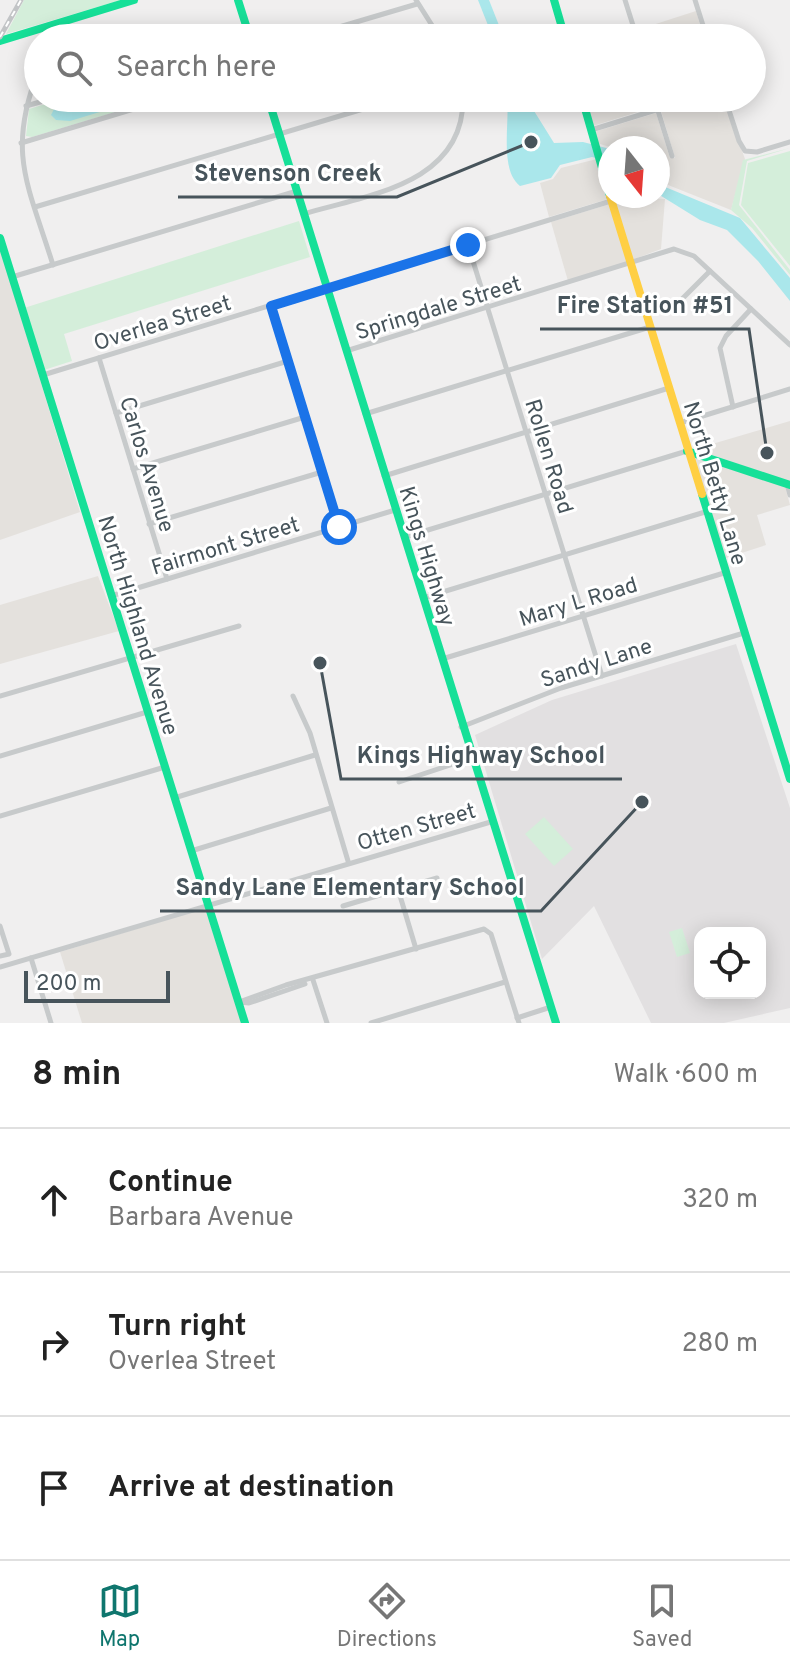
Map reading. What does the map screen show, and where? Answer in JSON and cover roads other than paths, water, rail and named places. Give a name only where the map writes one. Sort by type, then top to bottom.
[{"type":"street","points":[[52,24],[134,0]]},
{"type":"street","points":[[238,0],[246,24]]},
{"type":"street","points":[[554,0],[561,24]]},
{"type":"street","points":[[625,0],[633,24]]},
{"type":"street","points":[[695,0],[703,24]]},
{"type":"street","points":[[346,24],[416,2],[431,24]]},
{"type":"street","points":[[0,41],[24,33]]},
{"type":"street","points":[[25,112],[22,166],[53,265]]},
{"type":"street","points":[[21,143],[124,112]]},
{"type":"street","name":"Kings Highway","points":[[272,112],[461,727],[494,821],[556,1023]]},
{"type":"street","points":[[35,207],[353,112]]},
{"type":"street","points":[[303,214],[426,173],[452,145],[461,112]]},
{"type":"street","name":"North Betty Lane","points":[[586,112],[598,155]]},
{"type":"street","points":[[592,134],[650,112]]},
{"type":"street","points":[[659,112],[672,156]]},
{"type":"street","points":[[730,112],[745,151],[757,152],[790,142]]},
{"type":"street","points":[[12,277],[297,191]]},
{"type":"street","name":"Overlea Street","points":[[43,375],[468,245],[598,201]]},
{"type":"street","name":"North Betty Lane","points":[[614,208],[705,512],[790,779]]},
{"type":"street","name":"North Highland Avenue","points":[[0,238],[245,1023]]},
{"type":"street","name":"Rollen Road","points":[[468,245],[602,676]]},
{"type":"street","name":"Springdale Street","points":[[346,351],[674,249],[694,256],[710,271]]},
{"type":"street","points":[[646,315],[676,305],[710,271],[790,345]]},
{"type":"street","points":[[271,306],[339,527]]},
{"type":"street","points":[[733,407],[720,348],[726,336],[751,309]]},
{"type":"street","points":[[365,414],[650,327]]},
{"type":"street","name":"Carlos Avenue","points":[[99,358],[167,579]]},
{"type":"street","points":[[116,413],[288,361]]},
{"type":"street","points":[[384,476],[669,388]]},
{"type":"street","points":[[679,423],[790,389]]},
{"type":"street","points":[[133,469],[305,417]]},
{"type":"street","points":[[403,538],[687,451],[788,485],[790,495]]},
{"type":"street","points":[[149,524],[322,472]]},
{"type":"street","name":"Fairmont Street","points":[[111,596],[395,510]]},
{"type":"street","points":[[422,598],[705,512]]},
{"type":"street","name":"Mary L Road","points":[[441,659],[724,573]]},
{"type":"street","points":[[0,696],[239,626]]},
{"type":"street","name":"Sandy Lane","points":[[461,727],[602,676],[744,633]]},
{"type":"street","points":[[293,696],[348,861]]},
{"type":"street","points":[[0,756],[147,712]]},
{"type":"street","points":[[174,798],[315,755]]},
{"type":"street","points":[[399,782],[471,758]]},
{"type":"street","points":[[0,816],[165,767]]},
{"type":"street","points":[[191,851],[331,808]]},
{"type":"street","name":"Otten Street","points":[[0,967],[348,861],[494,821]]},
{"type":"street","points":[[343,906],[437,878]]},
{"type":"street","points":[[398,889],[416,949]]},
{"type":"street","points":[[0,926],[9,954],[0,956]]},
{"type":"street","points":[[239,1002],[286,985],[487,930],[518,1020],[551,1007]]},
{"type":"street","points":[[31,958],[51,1023]]},
{"type":"street","points":[[313,980],[327,1023]]},
{"type":"street","points":[[371,1023],[505,982]]},
{"type":"water","points":[[478,0],[489,0],[498,24],[487,24]]},
{"type":"water","points":[[52,112],[100,112],[70,121],[56,120],[51,115]]},
{"type":"water","points":[[508,112],[535,112],[554,143],[583,142],[598,146],[598,159],[592,157],[560,165],[551,178],[520,186],[514,179],[507,158]]},
{"type":"water","points":[[670,189],[740,218],[790,278],[790,301],[758,261],[727,230],[700,220],[670,201]]},
{"type":"railway","points":[[0,37],[21,0]]},
{"type":"place","name":"Stevenson Creek","points":[[531,142]]},
{"type":"place","name":"Fire Station #51","points":[[767,453]]},
{"type":"place","name":"Kings Highway School","points":[[320,663]]},
{"type":"place","name":"Sandy Lane Elementary School","points":[[642,802]]}]
